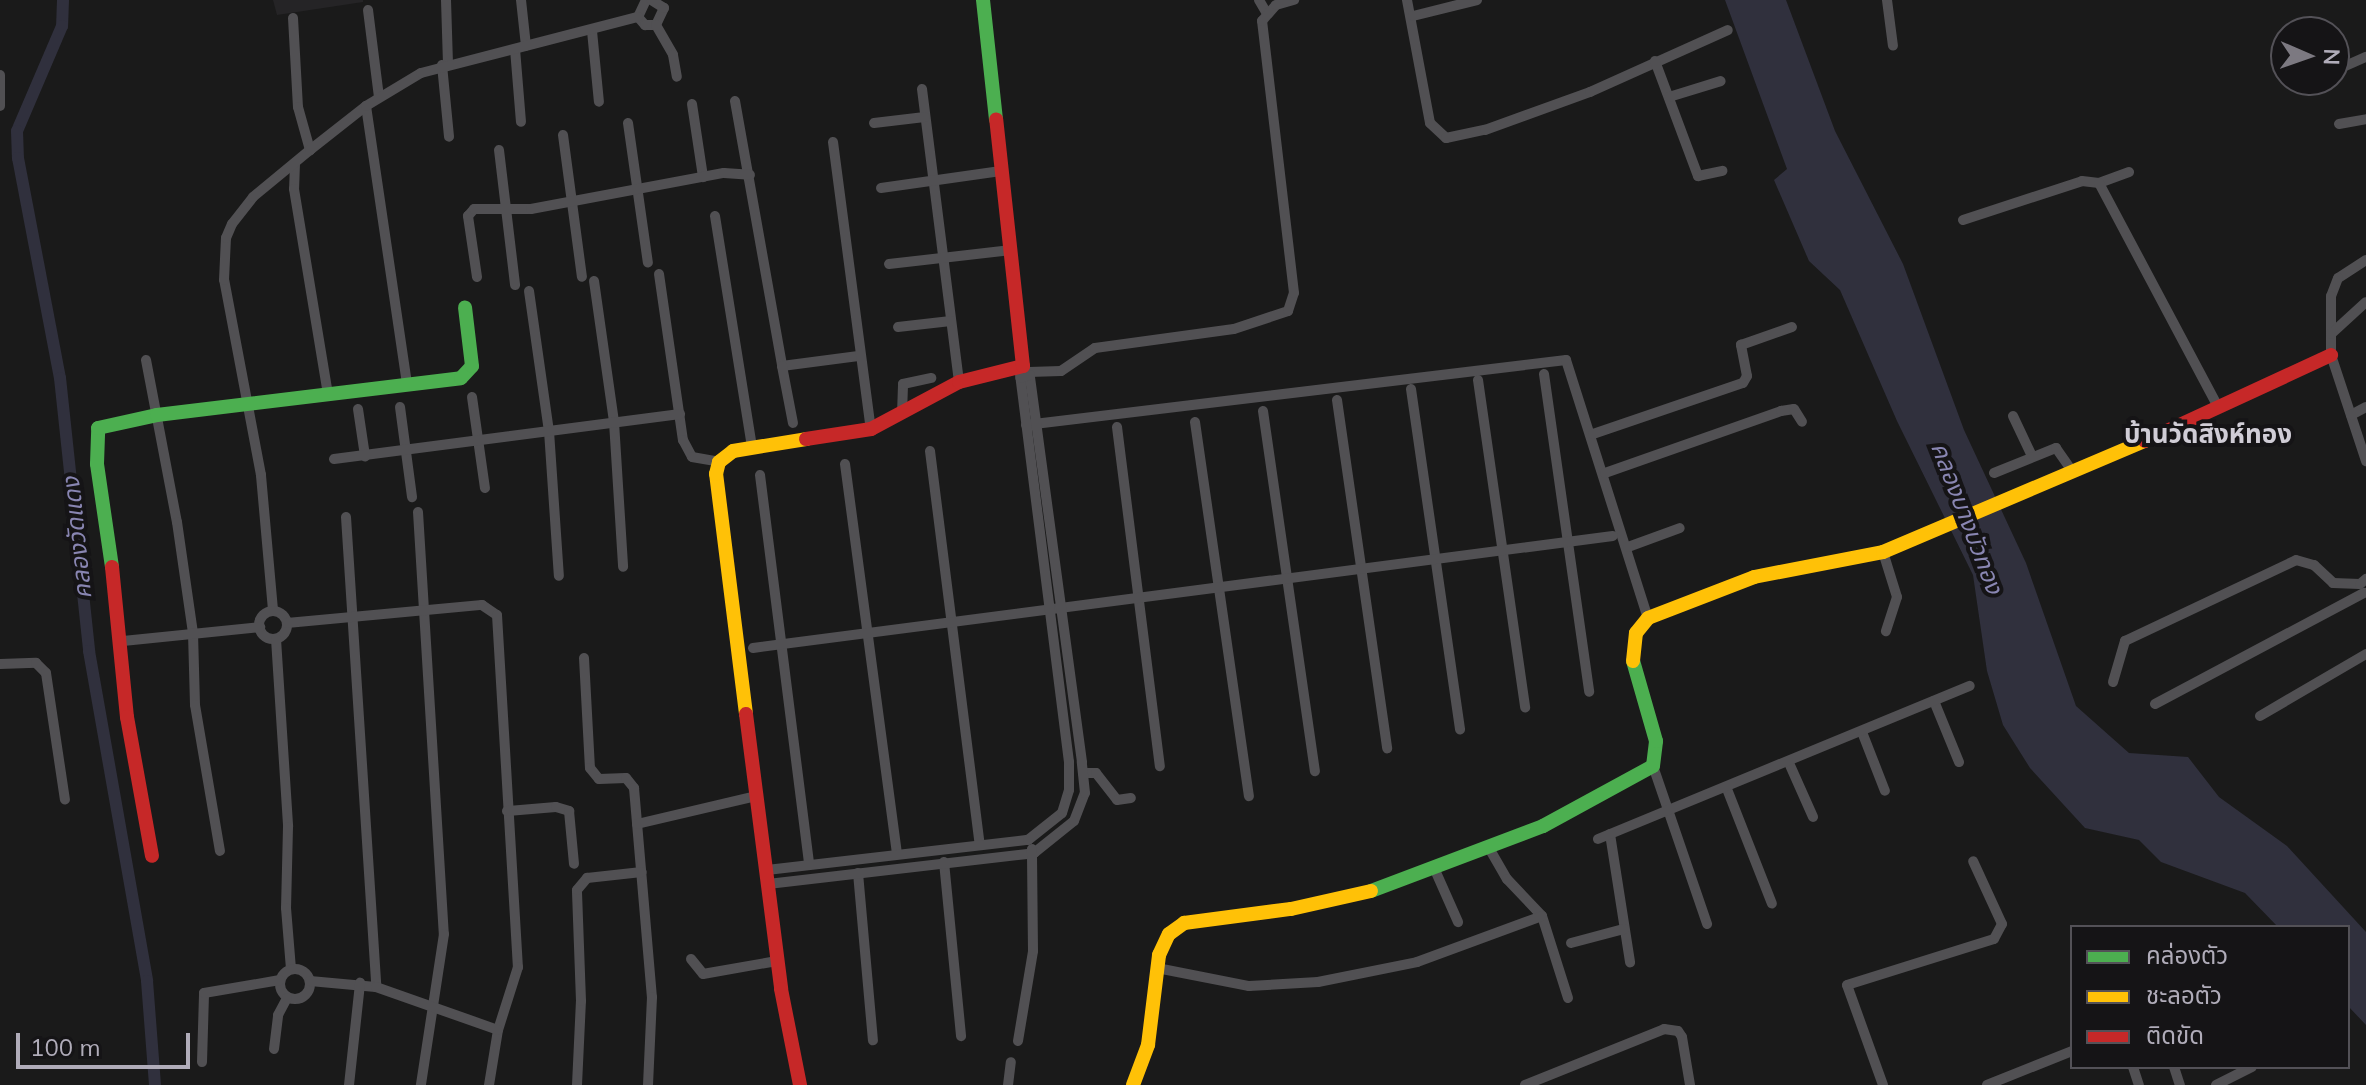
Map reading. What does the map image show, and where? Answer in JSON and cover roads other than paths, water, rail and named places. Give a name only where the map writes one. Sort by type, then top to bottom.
[{"type":"street","points":[[446,0],[445,64],[449,137]]},
{"type":"street","points":[[521,0],[521,122]]},
{"type":"street","points":[[489,1085],[498,1030],[518,967],[497,615],[482,605],[287,623],[273,610],[264,500],[224,280],[226,238],[239,212],[310,150],[379,97],[445,64],[592,31],[638,17],[649,0],[664,8],[656,25]]},
{"type":"street","points":[[767,877],[858,873],[1034,853],[1074,821],[1085,793],[1062,608],[1024,371],[983,0]]},
{"type":"street","points":[[659,274],[686,451],[692,457],[719,462],[752,446],[871,429],[959,382],[1072,367],[1095,348],[1234,329],[1288,311],[1294,293],[1262,43],[1266,12],[1259,0]]},
{"type":"street","points":[[1266,12],[1294,0]]},
{"type":"street","points":[[1407,0],[1413,16],[1430,123],[1446,138],[1555,105],[1728,30]]},
{"type":"street","points":[[1413,16],[1477,0]]},
{"type":"street","points":[[1887,0],[1893,46]]},
{"type":"street","points":[[368,10],[379,97]]},
{"type":"street","points":[[638,17],[645,25],[656,25]]},
{"type":"street","points":[[293,18],[298,107],[310,150]]},
{"type":"street","points":[[656,25],[673,55],[677,77]]},
{"type":"street","points":[[592,31],[599,102]]},
{"type":"street","points":[[1655,61],[1698,176],[1722,171]]},
{"type":"street","points":[[0,75],[0,106]]},
{"type":"street","points":[[1669,97],[1721,81]]},
{"type":"street","points":[[922,89],[959,382]]},
{"type":"street","points":[[735,101],[793,423]]},
{"type":"street","points":[[692,104],[703,177]]},
{"type":"street","points":[[366,106],[407,385]]},
{"type":"street","points":[[874,123],[925,117]]},
{"type":"street","points":[[2339,124],[2366,119]]},
{"type":"street","points":[[628,123],[648,263]]},
{"type":"street","points":[[563,135],[572,201],[614,422],[623,567]]},
{"type":"street","points":[[833,142],[858,356],[871,429]]},
{"type":"street","points":[[499,150],[515,285]]},
{"type":"street","points":[[295,163],[294,189],[328,394]]},
{"type":"street","points":[[881,188],[1001,171]]},
{"type":"street","points":[[1963,220],[2082,181],[2099,183],[2129,172]]},
{"type":"street","points":[[477,277],[468,216],[474,209],[506,211],[703,177],[750,175]]},
{"type":"street","points":[[2099,183],[2217,405]]},
{"type":"street","points":[[715,216],[752,446]]},
{"type":"street","points":[[889,264],[1011,250]]},
{"type":"street","points":[[2366,260],[2346,270],[2334,285],[2331,334],[2331,355],[2366,461]]},
{"type":"street","points":[[529,291],[549,431],[559,576]]},
{"type":"street","points":[[2331,334],[2366,302]]},
{"type":"street","points":[[152,856],[127,717],[123,641],[96,434],[101,426],[157,415],[461,378],[471,371],[465,307]]},
{"type":"street","points":[[898,327],[951,321]]},
{"type":"street","points":[[1593,434],[1743,383],[1747,376],[1741,345],[1792,327]]},
{"type":"street","points":[[1707,924],[1653,766],[1656,741],[1633,659],[1636,633],[1648,618],[1754,577],[1883,552],[2198,418],[2217,405],[2331,355]]},
{"type":"street","points":[[782,366],[858,356]]},
{"type":"street","points":[[1032,425],[1559,359],[1571,366],[1648,618]]},
{"type":"street","points":[[146,360],[193,633],[195,705],[220,851]]},
{"type":"street","points":[[1544,374],[1589,692]]},
{"type":"street","points":[[902,414],[903,384],[931,378]]},
{"type":"street","points":[[1478,380],[1525,708]]},
{"type":"street","points":[[1411,389],[1460,729]]},
{"type":"street","points":[[472,397],[485,488]]},
{"type":"street","points":[[1337,400],[1387,748]]},
{"type":"street","points":[[400,407],[412,497]]},
{"type":"street","points":[[2351,415],[2366,407]]},
{"type":"street","points":[[358,409],[365,456]]},
{"type":"street","points":[[1605,473],[1781,411],[1794,409],[1802,422]]},
{"type":"street","points":[[1263,411],[1315,771]]},
{"type":"street","points":[[334,459],[680,414]]},
{"type":"street","points":[[2013,416],[2031,454]]},
{"type":"street","points":[[1195,422],[1249,796]]},
{"type":"street","points":[[767,877],[809,863],[1028,840],[1062,813],[1069,790],[1032,425]]},
{"type":"street","points":[[1117,427],[1160,766]]},
{"type":"street","points":[[930,451],[980,845]]},
{"type":"street","points":[[1994,473],[2031,454],[2062,451],[2073,472]]},
{"type":"street","points":[[719,462],[715,484],[777,961],[800,1085]]},
{"type":"street","points":[[845,464],[897,854]]},
{"type":"street","points":[[760,475],[809,863]]},
{"type":"street","points":[[418,512],[443,881],[442,966],[435,1005],[423,1043],[421,1085]]},
{"type":"street","points":[[346,517],[355,616],[376,987]]},
{"type":"street","points":[[1628,547],[1680,528]]},
{"type":"street","points":[[753,648],[1613,536]]},
{"type":"street","points":[[1883,552],[1896,579],[1897,597],[1886,631]]},
{"type":"street","points":[[2113,682],[2125,641],[2296,560],[2314,565],[2333,583],[2364,589]]},
{"type":"street","points":[[2155,704],[2364,589]]},
{"type":"street","points":[[273,610],[262,616],[260,627],[265,636],[276,639]]},
{"type":"street","points":[[202,1062],[204,993],[280,980],[291,969],[286,908],[288,827],[276,639],[287,623]]},
{"type":"street","points":[[123,641],[260,627]]},
{"type":"street","points":[[2260,716],[2366,654]]},
{"type":"street","points":[[584,658],[590,768],[599,779],[633,781],[652,997],[648,1085]]},
{"type":"street","points":[[0,664],[36,663],[46,673],[65,800]]},
{"type":"street","points":[[1598,839],[1669,813],[1970,686]]},
{"type":"street","points":[[1934,701],[1959,762]]},
{"type":"street","points":[[1862,732],[1885,791]]},
{"type":"street","points":[[1789,763],[1813,817]]},
{"type":"street","points":[[1133,1085],[1148,1045],[1157,968],[1169,934],[1196,919],[1347,898],[1435,870],[1543,826],[1653,766]]},
{"type":"street","points":[[1083,773],[1096,773],[1117,800],[1131,798]]},
{"type":"street","points":[[1727,789],[1772,904]]},
{"type":"street","points":[[637,824],[756,796]]},
{"type":"street","points":[[507,811],[556,807],[569,811],[574,864]]},
{"type":"street","points":[[1610,834],[1630,962]]},
{"type":"street","points":[[1018,1041],[1033,951],[1034,853],[1028,840]]},
{"type":"street","points":[[1489,848],[1507,879],[1542,916],[1568,998]]},
{"type":"street","points":[[1883,1085],[1847,985],[1994,939],[2002,924],[1973,861]]},
{"type":"street","points":[[944,862],[961,1036]]},
{"type":"street","points":[[1435,870],[1458,922]]},
{"type":"street","points":[[577,1085],[581,1001],[577,890],[587,878],[642,872]]},
{"type":"street","points":[[858,873],[873,1040]]},
{"type":"street","points":[[1157,968],[1249,986],[1318,982],[1417,962],[1542,916]]},
{"type":"street","points":[[1571,943],[1624,929]]},
{"type":"street","points":[[691,959],[695,970],[703,974],[777,961]]},
{"type":"street","points":[[291,969],[301,970],[310,981],[360,983],[376,987],[435,1005],[498,1030]]},
{"type":"street","points":[[274,1049],[278,1015],[287,998],[280,980]]},
{"type":"street","points":[[287,998],[304,997],[310,981]]},
{"type":"street","points":[[349,1085],[360,983]]},
{"type":"street","points":[[1525,1085],[1664,1029],[1678,1031],[1682,1037],[1690,1085]]},
{"type":"street","points":[[1987,1085],[2070,1052]]},
{"type":"street","points":[[1008,1085],[1011,1062]]},
{"type":"street","points":[[2216,1085],[2248,1069]]},
{"type":"water","name":"คลองบางบัวทอง","points":[[1725,0],[1786,0],[1835,131],[1903,264],[1964,430],[2026,563],[2076,706],[2129,753],[2188,757],[2219,797],[2287,846],[2366,932],[2366,1025],[2350,1008],[2350,925],[2276,925],[2245,893],[2161,862],[2139,840],[2085,828],[2030,768],[2003,725],[1987,671],[1973,575],[1897,421],[1840,290],[1809,261],[1774,180],[1787,169]]},
{"type":"waterway","name":"คลองวัดแดง","points":[[63,0],[62,26],[17,131],[18,158],[60,378],[89,651],[147,981],[155,1085]]},
{"type":"district","name":"บ้านวัดสิงห์ทอง","points":[[2208,434]]}]
